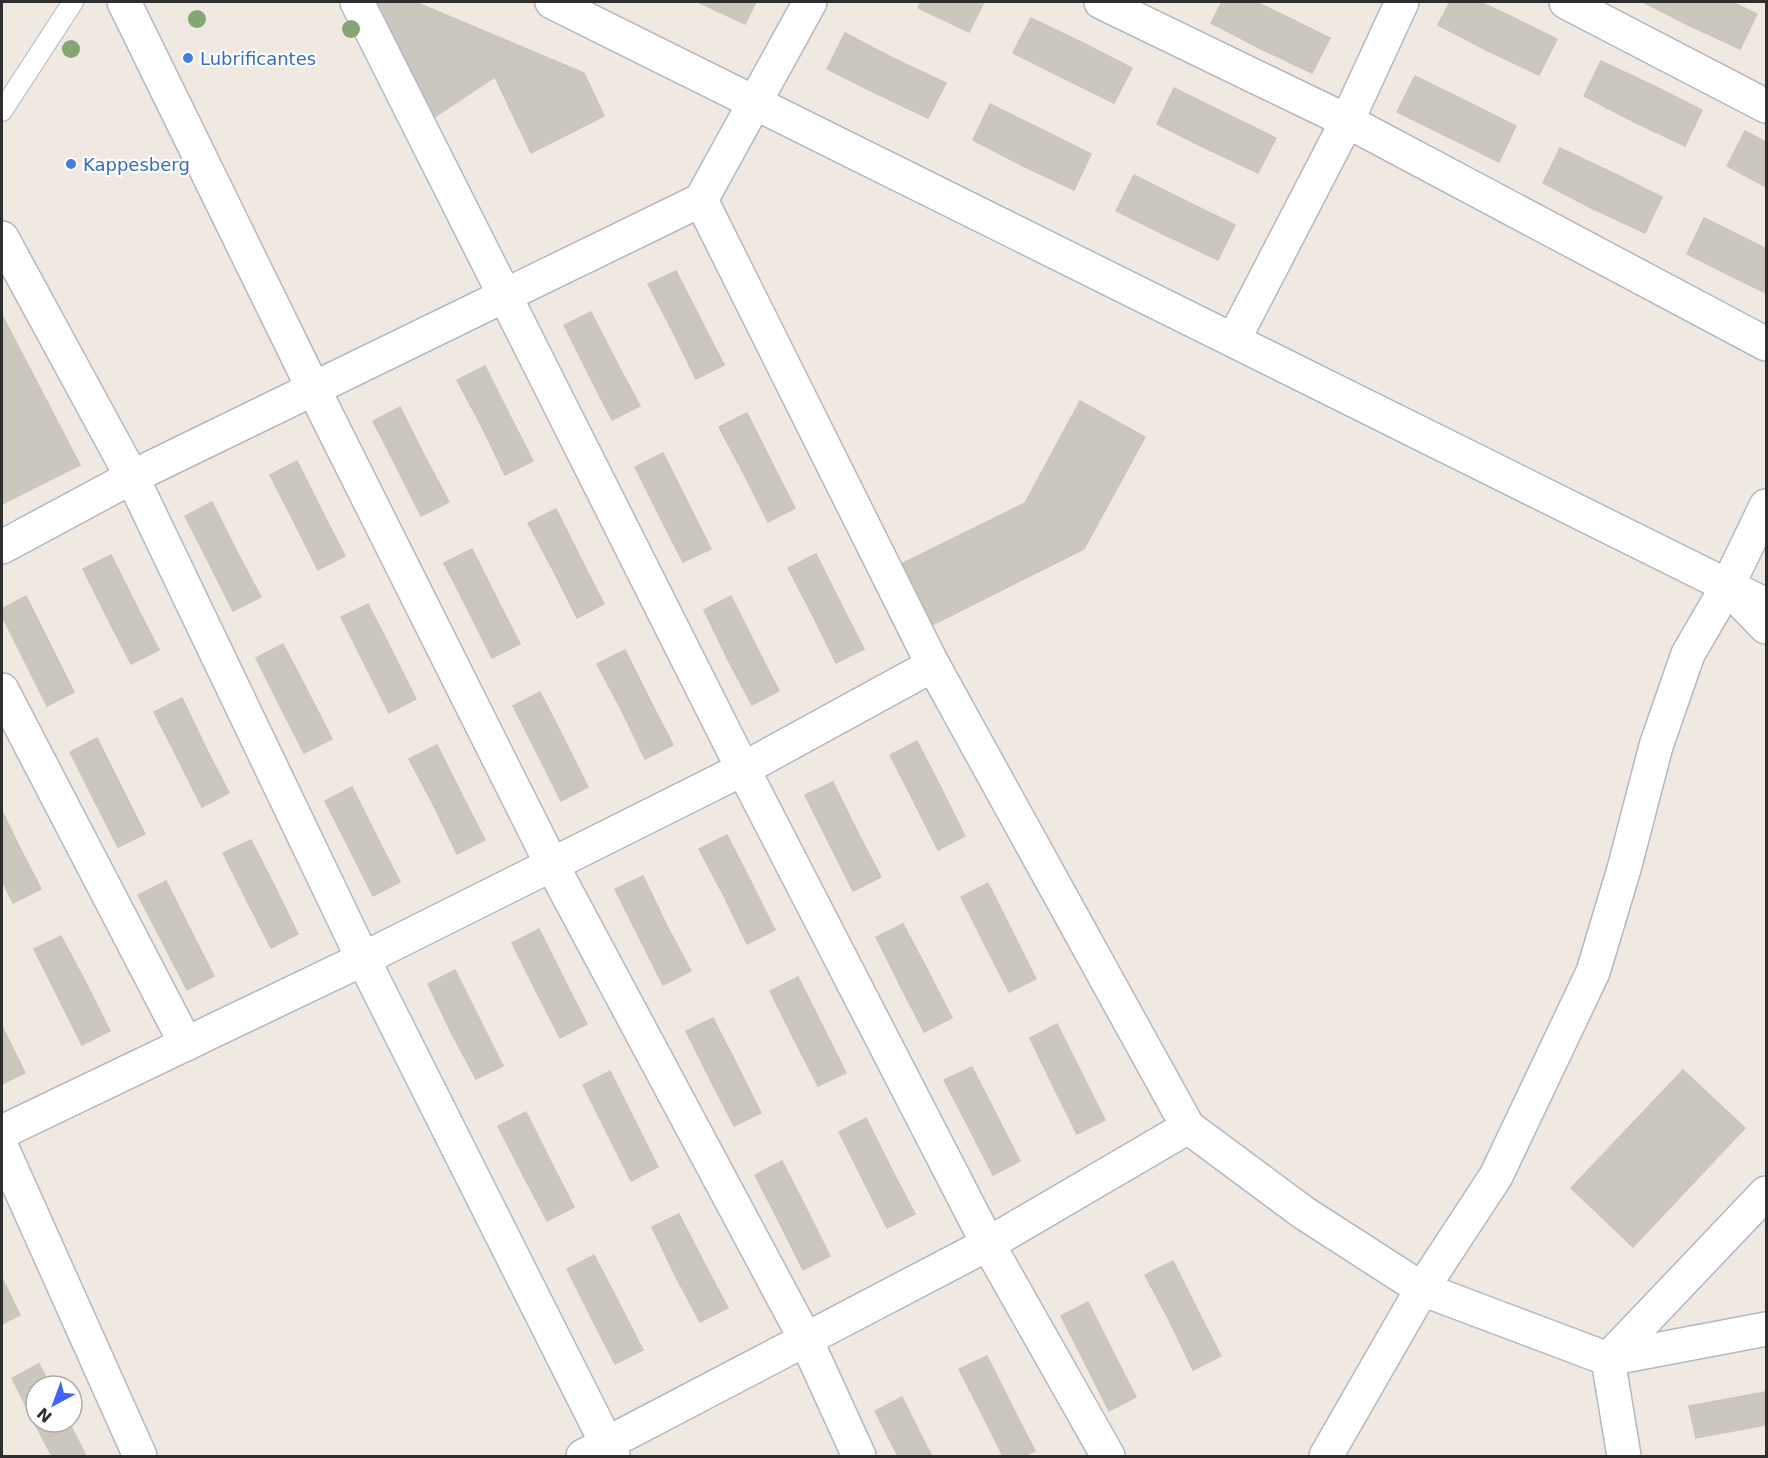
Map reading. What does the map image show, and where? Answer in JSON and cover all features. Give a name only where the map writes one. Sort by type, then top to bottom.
[{"type":"street","points":[[124,2],[552,865],[806,1340],[859,1456]]},
{"type":"street","points":[[357,2],[743,769],[988,1244],[1108,1456]]},
{"type":"street","points":[[552,2],[1767,605]]},
{"type":"street","points":[[2,547],[132,477],[700,200],[810,2]]},
{"type":"street","points":[[1101,2],[1347,121],[1767,344]]},
{"type":"street","points":[[1234,339],[1347,121],[1402,2]]},
{"type":"street","points":[[1566,2],[1767,106]]},
{"type":"street","points":[[700,200],[933,665],[1188,1127],[1304,1213],[1422,1289],[1608,1359],[1767,1329]]},
{"type":"street","points":[[2,238],[132,477],[601,1452],[988,1244],[1188,1127]]},
{"type":"street","points":[[1326,1456],[1422,1289],[1496,1176],[1593,972],[1624,869],[1656,746],[1684,664],[1727,587],[1767,506]]},
{"type":"street","points":[[1727,587],[1767,627]]},
{"type":"street","points":[[2,1132],[363,959],[552,865],[743,769],[933,665]]},
{"type":"street","points":[[2,690],[186,1044]]},
{"type":"street","points":[[2,1148],[140,1456]]},
{"type":"street","points":[[1608,1359],[1767,1193]]},
{"type":"street","points":[[1608,1359],[1624,1456]]},
{"type":"lane","points":[[2,111],[73,2]]},
{"type":"building","points":[[370,2],[415,2],[584,73],[604,116],[531,153],[495,77],[432,119]]},
{"type":"building","points":[[698,2],[756,2],[745,24]]},
{"type":"building","points":[[921,2],[984,2],[969,32],[918,8]]},
{"type":"building","points":[[1222,2],[1256,2],[1279,13],[1261,49],[1211,23]]},
{"type":"building","points":[[1450,2],[1480,2],[1506,14],[1488,51],[1438,25]]},
{"type":"building","points":[[1643,2],[1700,2],[1688,25]]},
{"type":"building","points":[[1700,2],[1732,2],[1757,14],[1740,49],[1688,25]]},
{"type":"building","points":[[1279,13],[1330,38],[1312,73],[1261,49]]},
{"type":"building","points":[[1506,14],[1557,39],[1539,75],[1488,51]]},
{"type":"building","points":[[1031,18],[1081,42],[1063,78],[1013,53]]},
{"type":"building","points":[[845,33],[895,59],[877,94],[827,69]]},
{"type":"building","points":[[1081,42],[1132,68],[1114,103],[1063,78]]},
{"type":"building","points":[[895,59],[946,83],[928,118],[877,94]]},
{"type":"building","points":[[1601,61],[1652,85],[1634,122],[1584,96]]},
{"type":"building","points":[[1415,76],[1466,101],[1448,137],[1397,112]]},
{"type":"building","points":[[1652,85],[1702,110],[1685,146],[1634,122]]},
{"type":"building","points":[[1174,88],[1225,113],[1207,149],[1157,124]]},
{"type":"building","points":[[1466,101],[1516,126],[1499,162],[1448,137]]},
{"type":"building","points":[[990,104],[1041,129],[1023,166],[973,140]]},
{"type":"building","points":[[1225,113],[1276,138],[1258,173],[1207,149]]},
{"type":"building","points":[[1041,129],[1091,154],[1074,190],[1023,166]]},
{"type":"building","points":[[1745,131],[1766,142],[1766,187],[1727,166]]},
{"type":"building","points":[[1560,148],[1611,172],[1593,209],[1543,183]]},
{"type":"building","points":[[1611,172],[1662,197],[1645,233],[1593,209]]},
{"type":"building","points":[[1134,175],[1184,200],[1167,236],[1116,211]]},
{"type":"building","points":[[1184,200],[1235,225],[1218,260],[1167,236]]},
{"type":"building","points":[[1704,218],[1755,243],[1737,279],[1687,254]]},
{"type":"building","points":[[1755,243],[1766,249],[1766,293],[1737,279]]},
{"type":"building","points":[[676,271],[700,318],[673,332],[648,284]]},
{"type":"building","points":[[591,312],[615,359],[588,373],[564,325]]},
{"type":"building","points":[[2,315],[80,465],[2,504]]},
{"type":"building","points":[[700,318],[724,365],[696,379],[673,332]]},
{"type":"building","points":[[615,359],[640,406],[612,420],[588,373]]},
{"type":"building","points":[[485,366],[509,414],[482,427],[457,380]]},
{"type":"building","points":[[1080,401],[1145,437],[1084,549],[928,627],[897,566],[1025,503]]},
{"type":"building","points":[[400,407],[424,455],[397,468],[373,421]]},
{"type":"building","points":[[747,413],[771,461],[744,474],[719,427]]},
{"type":"building","points":[[509,414],[533,461],[505,475],[482,427]]},
{"type":"building","points":[[663,453],[687,501],[659,515],[635,467]]},
{"type":"building","points":[[424,455],[449,502],[421,516],[397,468]]},
{"type":"building","points":[[297,461],[321,509],[294,522],[270,475]]},
{"type":"building","points":[[771,461],[795,508],[768,522],[744,474]]},
{"type":"building","points":[[687,501],[711,549],[683,562],[659,515]]},
{"type":"building","points":[[212,502],[236,550],[209,563],[185,516]]},
{"type":"building","points":[[321,509],[345,556],[318,570],[294,522]]},
{"type":"building","points":[[556,509],[580,557],[553,570],[528,523]]},
{"type":"building","points":[[472,549],[496,597],[468,610],[444,563]]},
{"type":"building","points":[[236,550],[261,597],[233,611],[209,563]]},
{"type":"building","points":[[816,554],[840,602],[813,616],[788,568]]},
{"type":"building","points":[[111,555],[135,603],[107,617],[83,569]]},
{"type":"building","points":[[580,557],[604,604],[577,618],[553,570]]},
{"type":"building","points":[[26,596],[50,644],[23,658],[2,616],[2,609]]},
{"type":"building","points":[[731,596],[755,644],[727,658],[704,610]]},
{"type":"building","points":[[496,597],[520,644],[492,658],[468,610]]},
{"type":"building","points":[[840,602],[864,649],[836,663],[813,616]]},
{"type":"building","points":[[135,603],[159,650],[131,664],[107,617]]},
{"type":"building","points":[[368,604],[392,651],[365,665],[341,617]]},
{"type":"building","points":[[50,644],[74,692],[47,706],[23,658]]},
{"type":"building","points":[[283,644],[308,692],[280,706],[256,658]]},
{"type":"building","points":[[755,644],[779,691],[752,705],[727,658]]},
{"type":"building","points":[[625,650],[649,698],[622,711],[597,664]]},
{"type":"building","points":[[392,651],[416,699],[389,713],[365,665]]},
{"type":"building","points":[[308,692],[332,739],[304,753],[280,706]]},
{"type":"building","points":[[540,692],[564,739],[537,753],[513,706]]},
{"type":"building","points":[[182,698],[205,746],[178,759],[154,712]]},
{"type":"building","points":[[649,698],[673,745],[645,759],[622,711]]},
{"type":"building","points":[[97,738],[121,786],[94,800],[70,752]]},
{"type":"building","points":[[564,739],[588,787],[561,801],[537,753]]},
{"type":"building","points":[[917,741],[941,788],[914,802],[890,755]]},
{"type":"building","points":[[437,745],[461,793],[434,806],[409,759]]},
{"type":"building","points":[[205,746],[229,793],[202,807],[178,759]]},
{"type":"building","points":[[833,782],[856,829],[829,843],[805,795]]},
{"type":"building","points":[[121,786],[145,834],[118,847],[94,800]]},
{"type":"building","points":[[352,787],[376,835],[349,848],[325,801]]},
{"type":"building","points":[[941,788],[965,836],[938,850],[914,802]]},
{"type":"building","points":[[461,793],[485,840],[457,854],[434,806]]},
{"type":"building","points":[[2,811],[17,842],[2,850]]},
{"type":"building","points":[[856,829],[881,877],[853,891],[829,843]]},
{"type":"building","points":[[376,835],[400,882],[373,896],[349,848]]},
{"type":"building","points":[[727,835],[751,882],[724,896],[699,849]]},
{"type":"building","points":[[251,840],[275,887],[247,901],[223,853]]},
{"type":"building","points":[[17,842],[41,889],[13,903],[2,880],[2,850]]},
{"type":"building","points":[[643,876],[666,924],[639,937],[615,889]]},
{"type":"building","points":[[166,881],[190,929],[163,943],[138,895]]},
{"type":"building","points":[[751,882],[775,930],[747,944],[724,896]]},
{"type":"building","points":[[988,883],[1012,931],[985,945],[961,897]]},
{"type":"building","points":[[275,887],[298,934],[271,948],[247,901]]},
{"type":"building","points":[[666,924],[691,971],[663,985],[639,937]]},
{"type":"building","points":[[903,924],[928,971],[900,985],[876,937]]},
{"type":"building","points":[[190,929],[214,976],[187,990],[163,943]]},
{"type":"building","points":[[539,929],[563,977],[536,991],[512,943]]},
{"type":"building","points":[[1012,931],[1036,979],[1009,992],[985,945]]},
{"type":"building","points":[[61,936],[86,983],[58,997],[34,949]]},
{"type":"building","points":[[455,970],[479,1018],[451,1032],[428,984]]},
{"type":"building","points":[[928,971],[952,1018],[924,1032],[900,985]]},
{"type":"building","points":[[563,977],[587,1024],[560,1038],[536,991]]},
{"type":"building","points":[[798,977],[822,1025],[794,1039],[770,991]]},
{"type":"building","points":[[86,983],[110,1031],[82,1045],[58,997]]},
{"type":"building","points":[[479,1018],[503,1066],[476,1079],[451,1032]]},
{"type":"building","points":[[713,1018],[737,1065],[710,1079],[686,1031]]},
{"type":"building","points":[[1057,1024],[1081,1072],[1053,1086],[1030,1038]]},
{"type":"building","points":[[822,1025],[846,1073],[818,1086],[794,1039]]},
{"type":"building","points":[[2,1026],[25,1073],[2,1084]]},
{"type":"building","points":[[737,1065],[761,1113],[734,1126],[710,1079]]},
{"type":"building","points":[[972,1067],[996,1114],[969,1128],[944,1080]]},
{"type":"building","points":[[1683,1070],[1745,1128],[1633,1247],[1571,1188]]},
{"type":"building","points":[[610,1071],[634,1119],[607,1133],[583,1085]]},
{"type":"building","points":[[1081,1072],[1105,1120],[1077,1134],[1053,1086]]},
{"type":"building","points":[[526,1112],[550,1160],[522,1173],[498,1126]]},
{"type":"building","points":[[996,1114],[1020,1161],[993,1175],[969,1128]]},
{"type":"building","points":[[866,1118],[890,1166],[863,1180],[839,1132]]},
{"type":"building","points":[[634,1119],[658,1167],[631,1181],[607,1133]]},
{"type":"building","points":[[550,1160],[574,1207],[547,1221],[522,1173]]},
{"type":"building","points":[[782,1161],[806,1208],[779,1222],[755,1175]]},
{"type":"building","points":[[890,1166],[915,1214],[887,1228],[863,1180]]},
{"type":"building","points":[[806,1208],[830,1256],[803,1270],[779,1222]]},
{"type":"building","points":[[679,1214],[703,1261],[675,1275],[652,1227]]},
{"type":"building","points":[[594,1255],[619,1303],[591,1317],[567,1269]]},
{"type":"building","points":[[703,1261],[728,1308],[700,1322],[675,1275]]},
{"type":"building","points":[[1173,1261],[1197,1309],[1170,1322],[1145,1275]]},
{"type":"building","points":[[2,1278],[20,1315],[2,1324]]},
{"type":"building","points":[[1088,1302],[1112,1350],[1085,1363],[1061,1316]]},
{"type":"building","points":[[619,1303],[643,1350],[615,1364],[591,1317]]},
{"type":"building","points":[[1197,1309],[1221,1356],[1193,1370],[1170,1322]]},
{"type":"building","points":[[1112,1350],[1136,1397],[1109,1411],[1085,1363]]},
{"type":"building","points":[[987,1356],[1011,1404],[984,1418],[959,1369]]},
{"type":"building","points":[[39,1364],[44,1374],[24,1374],[24,1402],[12,1378]]},
{"type":"building","points":[[1766,1392],[1766,1425],[1750,1428],[1743,1396]]},
{"type":"building","points":[[1743,1396],[1750,1428],[1696,1438],[1689,1406]]},
{"type":"building","points":[[902,1397],[926,1445],[898,1456],[875,1411]]},
{"type":"building","points":[[1011,1404],[1035,1451],[1024,1456],[1003,1456],[984,1418]]},
{"type":"building","points":[[40,1434],[75,1434],[86,1456],[52,1456]]},
{"type":"building","points":[[926,1445],[932,1456],[903,1456]]},
{"type":"place","name":"Lubrificantes","points":[[188,58]]},
{"type":"place","name":"Kappesberg","points":[[71,164]]}]
